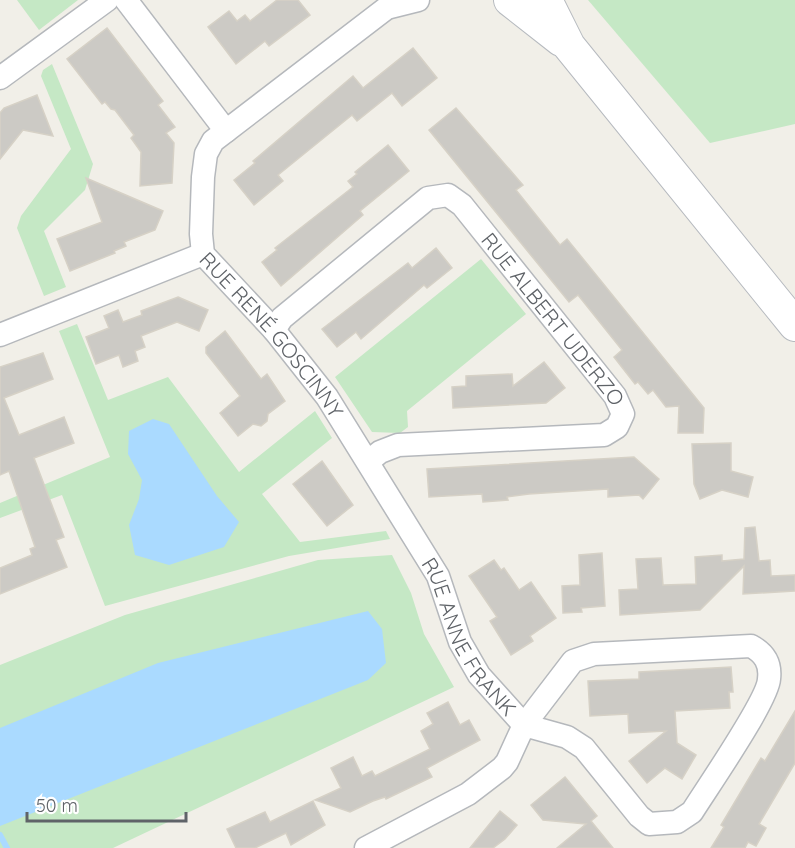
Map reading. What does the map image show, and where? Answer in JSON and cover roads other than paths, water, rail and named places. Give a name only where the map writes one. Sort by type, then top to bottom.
[{"type":"main road","points":[[510,0],[569,46]]},
{"type":"main road","points":[[546,0],[569,46],[795,325]]},
{"type":"street","points":[[0,78],[107,0]]},
{"type":"street","points":[[126,0],[226,131]]},
{"type":"street","points":[[394,3],[418,0]]},
{"type":"street","name":"RUE RENÉ GOSCINNY","points":[[394,3],[213,141],[206,154],[201,234],[203,254],[274,330],[327,397],[420,543]]},
{"type":"street","name":"RUE ALBERT UDERZO","points":[[274,330],[282,318],[428,198],[448,195],[462,205],[615,396],[623,414],[617,427],[604,435],[398,445],[380,452],[369,461]]},
{"type":"street","points":[[0,336],[203,254]]},
{"type":"street","name":"RUE ANNE FRANK","points":[[420,543],[438,576],[460,642],[479,675],[524,725]]},
{"type":"street","points":[[366,848],[392,843],[468,794],[502,768],[524,725],[573,661],[594,654],[751,646],[762,652],[770,666],[767,691],[692,812],[677,822],[649,824],[639,816],[585,748],[567,737],[524,725]]},
{"type":"water","points":[[153,419],[169,424],[217,496],[239,522],[224,547],[169,565],[135,555],[129,525],[139,499],[142,480],[128,454],[129,431]]},
{"type":"water","points":[[368,611],[382,629],[386,663],[368,680],[0,826],[0,728],[158,663]]},
{"type":"waterway","points":[[0,835],[7,848]]}]
